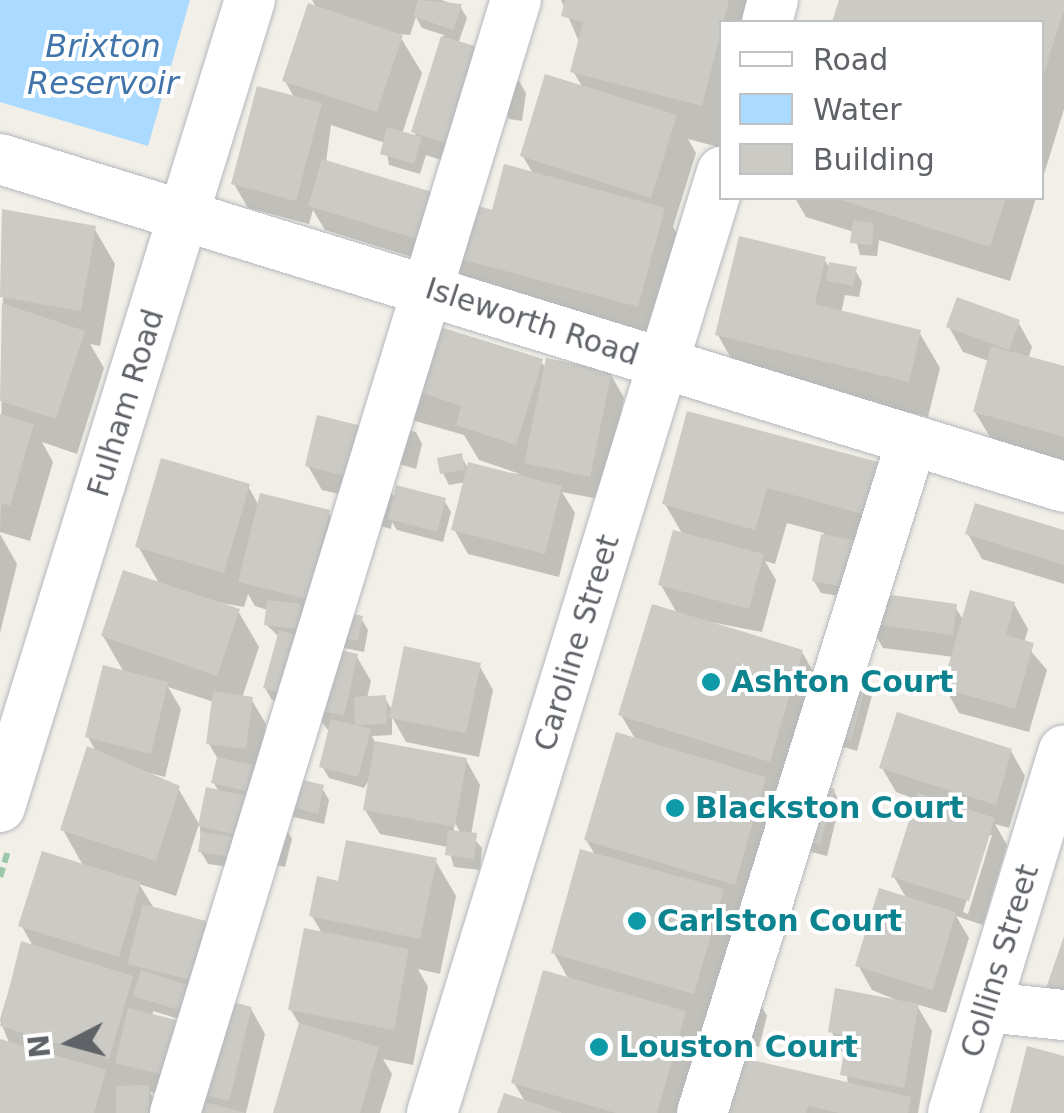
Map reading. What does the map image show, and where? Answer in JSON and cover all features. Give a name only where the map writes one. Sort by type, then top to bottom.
[{"type":"street","name":"Fulham Road","points":[[0,806],[250,0]]},
{"type":"street","points":[[176,1113],[516,0]]},
{"type":"street","name":"Isleworth Road","points":[[0,159],[428,288],[1064,488]]},
{"type":"street","name":"Caroline Street","points":[[432,1113],[719,182]]},
{"type":"street","points":[[702,1113],[911,443]]},
{"type":"street","name":"Collins Street","points":[[953,1113],[986,1007],[1048,862],[1064,751]]},
{"type":"street","points":[[986,1007],[1064,1015]]},
{"type":"water","name":"Brixton Reservoir","points":[[0,0],[190,0],[148,146],[0,102]]},
{"type":"building","points":[[418,0],[462,4],[453,30],[413,16]]},
{"type":"building","points":[[565,0],[729,0],[724,20],[719,20],[719,39],[702,106],[570,72],[583,22],[561,16]]},
{"type":"building","points":[[839,0],[1064,0],[1044,73],[1044,20],[833,20]]},
{"type":"building","points":[[308,3],[403,35],[377,112],[282,81]]},
{"type":"building","points":[[441,36],[478,47],[449,144],[411,132]]},
{"type":"building","points":[[545,74],[677,115],[651,198],[520,156]]},
{"type":"building","points":[[257,86],[322,103],[296,201],[231,184]]},
{"type":"building","points":[[387,127],[422,137],[414,164],[380,154]]},
{"type":"building","points":[[322,159],[432,192],[418,239],[308,206]]},
{"type":"building","points":[[504,164],[665,208],[638,307],[446,255],[461,201],[492,210]]},
{"type":"building","points":[[841,200],[1005,200],[990,247]]},
{"type":"building","points":[[2,209],[96,226],[81,311],[0,297]]},
{"type":"building","points":[[853,220],[874,223],[872,245],[850,243]]},
{"type":"building","points":[[739,236],[826,257],[815,304],[921,330],[909,382],[715,335]]},
{"type":"building","points":[[829,262],[857,267],[853,286],[826,281]]},
{"type":"building","points":[[957,297],[1020,320],[1009,350],[946,327]]},
{"type":"building","points":[[2,303],[85,331],[56,419],[0,401]]},
{"type":"building","points":[[421,321],[543,359],[516,445],[456,425],[461,406],[401,386]]},
{"type":"building","points":[[991,346],[1064,366],[1064,437],[973,412]]},
{"type":"building","points":[[546,358],[612,371],[590,477],[524,463]]},
{"type":"building","points":[[687,411],[882,463],[867,515],[767,488],[755,530],[662,504]]},
{"type":"building","points":[[0,414],[34,424],[10,506],[0,503]]},
{"type":"building","points":[[317,415],[362,426],[350,477],[305,466]]},
{"type":"building","points":[[462,453],[465,470],[440,474],[437,458]]},
{"type":"building","points":[[161,458],[250,484],[224,573],[135,547]]},
{"type":"building","points":[[468,462],[562,486],[545,554],[451,530]]},
{"type":"building","points":[[396,485],[446,498],[437,532],[388,519]]},
{"type":"building","points":[[260,493],[330,510],[308,599],[238,582]]},
{"type":"building","points":[[975,503],[1064,530],[1064,565],[965,534]]},
{"type":"building","points":[[673,530],[764,554],[749,609],[658,585]]},
{"type":"building","points":[[821,534],[854,540],[845,587],[812,581]]},
{"type":"building","points":[[123,570],[240,609],[217,676],[101,636]]},
{"type":"building","points":[[970,590],[1015,602],[1006,635],[1034,643],[1015,709],[942,688]]},
{"type":"building","points":[[870,592],[957,604],[953,635],[867,623]]},
{"type":"building","points":[[267,600],[301,604],[298,629],[264,625]]},
{"type":"building","name":"Ashton Court","points":[[652,604],[803,650],[770,762],[618,715]]},
{"type":"building","points":[[332,609],[363,616],[358,641],[326,634]]},
{"type":"building","points":[[279,630],[299,636],[284,694],[263,688]]},
{"type":"building","points":[[322,646],[358,654],[344,716],[309,708]]},
{"type":"building","points":[[404,646],[481,663],[466,733],[389,718]]},
{"type":"building","points":[[103,665],[168,682],[151,754],[85,737]]},
{"type":"building","points":[[845,668],[869,674],[851,740],[828,733]]},
{"type":"building","points":[[213,691],[253,697],[246,749],[206,744]]},
{"type":"building","points":[[386,695],[387,724],[355,725],[354,697]]},
{"type":"building","points":[[897,712],[1012,749],[996,805],[879,768]]},
{"type":"building","points":[[331,719],[371,729],[358,777],[319,767]]},
{"type":"building","name":"Blackston Court","points":[[616,732],[766,777],[735,885],[584,840]]},
{"type":"building","points":[[375,741],[467,758],[455,827],[363,810]]},
{"type":"building","points":[[87,746],[180,786],[156,861],[60,830]]},
{"type":"building","points":[[217,757],[253,765],[247,791],[211,783]]},
{"type":"building","points":[[282,775],[324,785],[318,814],[276,803]]},
{"type":"building","points":[[813,784],[835,789],[820,845],[799,840]]},
{"type":"building","points":[[206,787],[250,797],[241,836],[198,826]]},
{"type":"building","points":[[918,793],[995,818],[969,901],[891,877]]},
{"type":"building","points":[[448,830],[477,833],[474,859],[445,855]]},
{"type":"building","points":[[201,832],[243,838],[240,858],[198,852]]},
{"type":"building","points":[[346,840],[437,858],[420,939],[309,916],[317,876],[338,881]]},
{"type":"building","name":"Carlston Court","points":[[580,849],[724,889],[694,994],[551,953]]},
{"type":"building","points":[[42,851],[141,882],[119,957],[18,926]]},
{"type":"building","points":[[879,888],[956,912],[933,990],[855,966]]},
{"type":"building","points":[[143,904],[206,921],[191,980],[127,964]]},
{"type":"building","points":[[304,928],[409,949],[394,1030],[288,1010]]},
{"type":"building","points":[[1064,936],[1064,1010],[1041,1003]]},
{"type":"building","points":[[21,941],[133,976],[109,1059],[0,1026]]},
{"type":"building","points":[[141,970],[197,988],[189,1013],[133,996]]},
{"type":"building","name":"Louston Court","points":[[543,970],[686,1011],[657,1113],[616,1113],[511,1083]]},
{"type":"building","points":[[835,988],[919,1004],[904,1088],[840,1075],[847,1036],[828,1032]]},
{"type":"building","points":[[213,997],[252,1007],[229,1101],[190,1091]]},
{"type":"building","points":[[128,1008],[176,1020],[164,1075],[115,1063]]},
{"type":"building","points":[[299,1023],[379,1047],[360,1113],[273,1113]]},
{"type":"building","points":[[0,1039],[106,1070],[94,1113],[0,1113]]},
{"type":"building","points":[[1027,1046],[1064,1056],[1064,1113],[1010,1113]]},
{"type":"building","points":[[722,1053],[911,1097],[908,1113],[839,1113],[808,1106],[806,1113],[708,1113]]},
{"type":"building","points":[[149,1085],[149,1113],[116,1113],[116,1086]]},
{"type":"building","points":[[504,1093],[561,1112],[561,1113],[497,1113]]},
{"type":"building","points":[[183,1097],[244,1112],[244,1113],[179,1113]]},
{"type":"place","name":"Ashton Court","points":[[711,682]]},
{"type":"place","name":"Blackston Court","points":[[675,808]]},
{"type":"place","name":"Carlston Court","points":[[637,921]]},
{"type":"place","name":"Louston Court","points":[[599,1047]]}]
